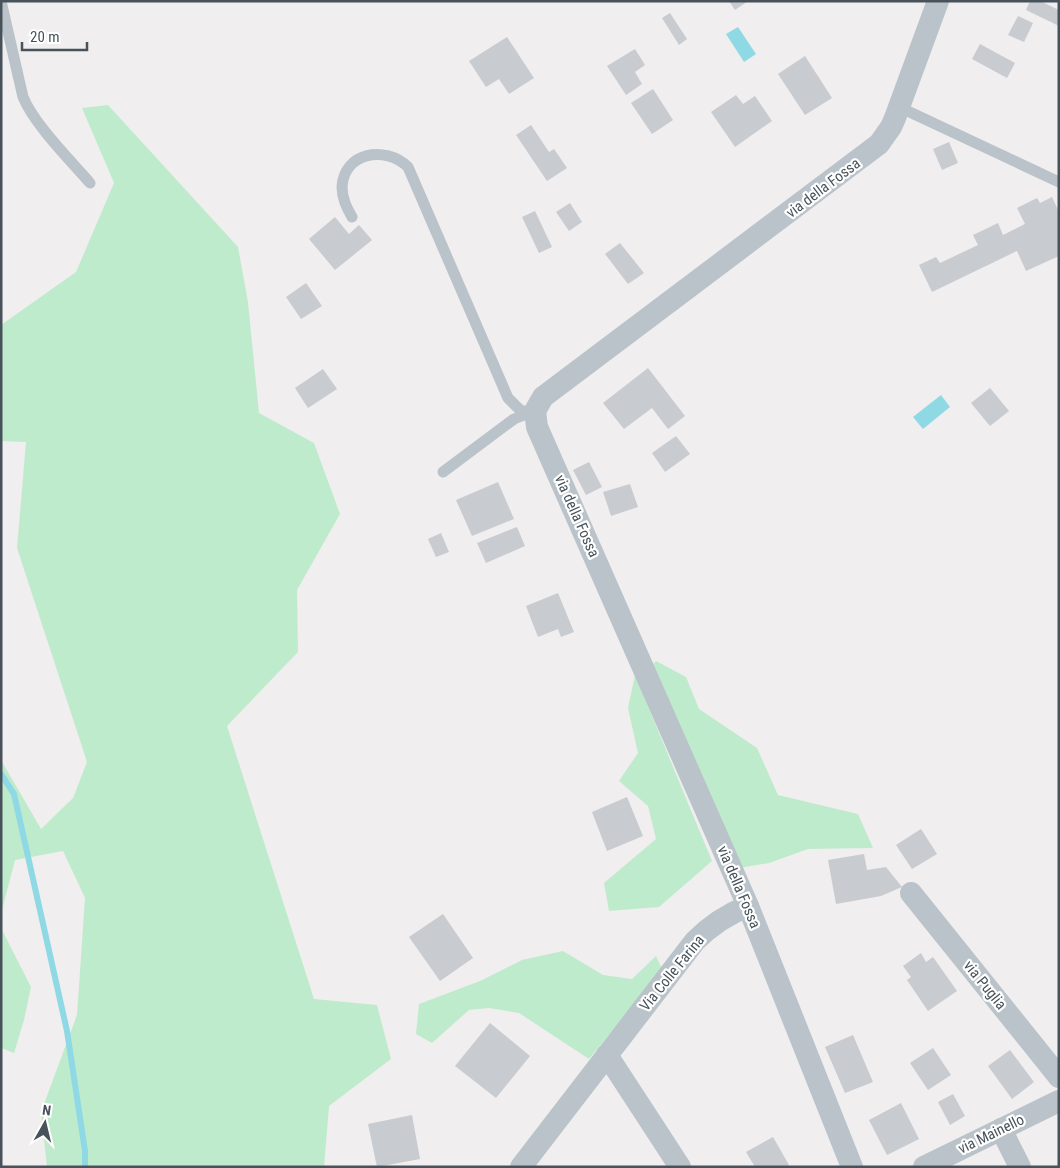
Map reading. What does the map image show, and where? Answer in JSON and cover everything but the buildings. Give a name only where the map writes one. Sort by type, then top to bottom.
[{"type":"street","name":"via della Fossa","points":[[852,1167],[748,906],[532,413],[542,397],[872,151],[891,128],[938,1]]},
{"type":"street","name":"via Puglia","points":[[911,893],[1059,1077]]},
{"type":"street","name":"Via Colle Farina","points":[[521,1167],[701,935],[726,916],[748,906]]},
{"type":"street","points":[[607,1054],[680,1167]]},
{"type":"street","name":"via Mainello","points":[[924,1167],[1059,1102]]},
{"type":"street","points":[[1002,1129],[1020,1167]]},
{"type":"lane","points":[[1,1],[26,105],[90,183]]},
{"type":"lane","points":[[899,107],[1059,182]]},
{"type":"lane","points":[[352,218],[343,197],[342,189],[345,176],[354,163],[371,154],[383,154],[395,157],[408,167],[508,398],[520,410],[532,413]]},
{"type":"lane","points":[[443,472],[514,419],[532,413]]},
{"type":"green space","points":[[108,105],[238,247],[248,302],[259,413],[314,443],[340,514],[297,590],[298,652],[227,726],[314,999],[377,1005],[391,1059],[329,1106],[324,1167],[47,1167],[41,1112],[77,1015],[85,898],[63,851],[15,860],[1,914],[1,760],[41,829],[73,798],[87,762],[17,548],[26,442],[1,441],[1,325],[76,272],[114,183],[82,108]]},
{"type":"green space","points":[[656,661],[686,677],[699,709],[757,748],[778,795],[858,814],[873,848],[808,849],[769,863],[739,868],[650,668]]},
{"type":"green space","points":[[635,675],[712,861],[659,907],[609,911],[604,883],[656,839],[648,806],[619,781],[638,753],[628,708]]},
{"type":"green space","points":[[1,928],[31,987],[14,1053],[1,1048]]},
{"type":"green space","points":[[563,951],[603,975],[632,979],[656,956],[662,969],[589,1059],[519,1013],[489,1008],[469,1010],[432,1043],[416,1034],[419,1004],[480,981],[522,960]]},
{"type":"water","points":[[738,27],[756,54],[744,62],[726,34]]},
{"type":"water","points":[[941,395],[950,407],[923,429],[913,417]]},
{"type":"waterway","points":[[1,774],[14,794],[67,1031],[85,1151],[85,1167]]}]
